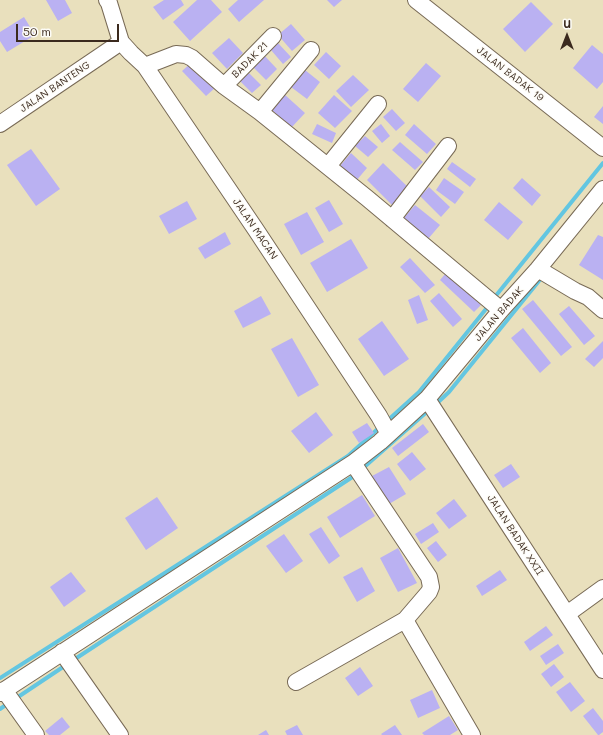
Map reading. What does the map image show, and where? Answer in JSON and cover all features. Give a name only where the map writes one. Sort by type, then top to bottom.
[{"type":"street","points":[[107,0],[109,3],[115,46]]},
{"type":"street","name":"JALAN BADAK 19","points":[[416,0],[603,148]]},
{"type":"street","name":"BADAK 21","points":[[145,66],[176,54],[186,55],[192,58],[224,86],[273,36]]},
{"type":"street","name":"JALAN MACAN","points":[[115,46],[128,50],[145,66],[256,230],[379,416],[389,434]]},
{"type":"street","name":"JALAN BANTENG","points":[[0,124],[115,46]]},
{"type":"street","points":[[260,112],[311,50]]},
{"type":"street","points":[[224,86],[260,112],[328,166],[501,310]]},
{"type":"street","points":[[328,166],[378,104]]},
{"type":"street","points":[[392,219],[448,146]]},
{"type":"street","name":"JALAN BADAK","points":[[2,691],[353,463],[380,442],[427,399],[501,310],[538,269],[603,189]]},
{"type":"street","points":[[538,269],[588,297],[603,310]]},
{"type":"street","name":"JALAN BADAK XXII","points":[[427,399],[603,670]]},
{"type":"street","points":[[296,682],[406,620],[429,592],[431,587],[429,577],[353,463]]},
{"type":"street","points":[[567,614],[603,588]]},
{"type":"street","points":[[406,620],[472,735]]},
{"type":"street","points":[[62,652],[120,735]]},
{"type":"street","points":[[2,691],[36,735]]},
{"type":"building","points":[[46,0],[65,0],[72,13],[58,21]]},
{"type":"building","points":[[164,0],[181,0],[184,5],[163,20],[153,7]]},
{"type":"building","points":[[197,0],[211,0],[222,12],[190,41],[173,22]]},
{"type":"building","points":[[238,0],[264,0],[239,22],[228,9]]},
{"type":"building","points":[[327,0],[342,0],[334,7]]},
{"type":"building","points":[[531,2],[553,24],[525,52],[503,29]]},
{"type":"building","points":[[24,17],[35,35],[7,52],[0,41],[0,32]]},
{"type":"building","points":[[291,24],[305,40],[292,51],[278,35]]},
{"type":"building","points":[[229,38],[243,53],[227,69],[212,53]]},
{"type":"building","points":[[278,43],[291,57],[283,64],[271,50]]},
{"type":"building","points":[[592,45],[603,54],[603,82],[597,89],[573,68]]},
{"type":"building","points":[[326,52],[341,66],[329,79],[314,65]]},
{"type":"building","points":[[262,53],[277,69],[266,80],[250,64]]},
{"type":"building","points":[[192,62],[216,87],[206,96],[182,71]]},
{"type":"building","points":[[426,63],[441,76],[418,102],[403,89]]},
{"type":"building","points":[[305,70],[320,82],[307,99],[291,87]]},
{"type":"building","points":[[249,73],[261,85],[252,93],[240,81]]},
{"type":"building","points":[[353,75],[369,90],[351,107],[336,91]]},
{"type":"building","points":[[284,94],[305,113],[291,128],[271,109]]},
{"type":"building","points":[[334,95],[352,111],[335,128],[318,113]]},
{"type":"building","points":[[603,106],[603,124],[594,117]]},
{"type":"building","points":[[392,109],[405,123],[396,131],[383,117]]},
{"type":"building","points":[[317,124],[336,133],[332,143],[312,134]]},
{"type":"building","points":[[381,124],[390,136],[382,143],[372,131]]},
{"type":"building","points":[[414,124],[436,144],[427,154],[405,135]]},
{"type":"building","points":[[365,136],[378,147],[368,157],[355,146]]},
{"type":"building","points":[[400,142],[423,162],[415,170],[392,150]]},
{"type":"building","points":[[31,149],[60,189],[36,206],[7,165]]},
{"type":"building","points":[[351,153],[367,168],[356,181],[340,166]]},
{"type":"building","points":[[452,162],[476,179],[470,187],[447,169]]},
{"type":"building","points":[[383,163],[409,188],[392,205],[367,180]]},
{"type":"building","points":[[444,178],[464,192],[455,204],[436,190]]},
{"type":"building","points":[[522,178],[541,195],[532,206],[513,188]]},
{"type":"building","points":[[429,187],[450,207],[441,217],[420,196]]},
{"type":"building","points":[[329,200],[343,224],[329,232],[315,208]]},
{"type":"building","points":[[187,201],[197,219],[169,234],[159,216]]},
{"type":"building","points":[[499,202],[523,222],[508,240],[484,220]]},
{"type":"building","points":[[415,205],[440,225],[428,239],[403,219]]},
{"type":"building","points":[[307,212],[324,242],[301,255],[284,224]]},
{"type":"building","points":[[225,232],[231,244],[205,259],[198,248]]},
{"type":"building","points":[[598,235],[603,237],[603,280],[579,265]]},
{"type":"building","points":[[351,239],[368,268],[327,292],[310,263]]},
{"type":"building","points":[[410,258],[435,285],[425,293],[400,267]]},
{"type":"building","points":[[446,273],[481,305],[474,312],[440,280]]},
{"type":"building","points":[[439,293],[462,319],[453,327],[430,301]]},
{"type":"building","points":[[419,295],[428,320],[417,324],[408,300]]},
{"type":"building","points":[[261,296],[271,314],[243,328],[234,311]]},
{"type":"building","points":[[533,300],[572,347],[561,356],[522,309]]},
{"type":"building","points":[[569,306],[595,336],[584,345],[559,314]]},
{"type":"building","points":[[382,321],[409,359],[384,376],[358,339]]},
{"type":"building","points":[[523,328],[551,363],[540,373],[511,338]]},
{"type":"building","points":[[292,338],[319,385],[298,397],[271,349]]},
{"type":"building","points":[[603,341],[603,358],[594,367],[585,359]]},
{"type":"building","points":[[316,412],[333,435],[309,453],[291,431]]},
{"type":"building","points":[[367,423],[374,433],[359,443],[352,432]]},
{"type":"building","points":[[423,424],[429,432],[398,456],[392,448]]},
{"type":"building","points":[[412,452],[426,469],[410,481],[397,464]]},
{"type":"building","points":[[511,464],[520,477],[503,488],[494,475]]},
{"type":"building","points":[[389,467],[406,494],[389,504],[372,476]]},
{"type":"building","points":[[362,495],[375,516],[340,538],[327,517]]},
{"type":"building","points":[[157,497],[178,528],[146,550],[125,518]]},
{"type":"building","points":[[454,499],[467,516],[449,529],[436,513]]},
{"type":"building","points":[[433,523],[439,532],[421,544],[415,534]]},
{"type":"building","points":[[321,527],[340,556],[329,564],[309,534]]},
{"type":"building","points":[[284,534],[303,561],[286,573],[266,546]]},
{"type":"building","points":[[436,541],[447,555],[438,562],[427,548]]},
{"type":"building","points":[[398,548],[417,583],[398,592],[380,558]]},
{"type":"building","points":[[362,567],[375,591],[357,602],[343,577]]},
{"type":"building","points":[[500,570],[507,580],[482,596],[476,586]]},
{"type":"building","points":[[71,572],[86,591],[64,607],[50,587]]},
{"type":"building","points":[[546,626],[553,635],[530,651],[524,642]]},
{"type":"building","points":[[558,644],[564,653],[546,665],[540,656]]},
{"type":"building","points":[[554,664],[564,677],[551,687],[541,674]]},
{"type":"building","points":[[360,667],[373,686],[358,696],[345,678]]},
{"type":"building","points":[[570,682],[585,701],[571,712],[556,692]]},
{"type":"building","points":[[432,690],[440,708],[418,718],[410,700]]},
{"type":"building","points":[[593,708],[603,721],[603,732],[599,735],[583,716]]},
{"type":"building","points":[[449,716],[458,730],[450,735],[424,735],[422,733]]},
{"type":"building","points":[[62,717],[70,727],[60,735],[49,735],[45,731]]},
{"type":"building","points":[[297,725],[303,735],[287,735],[285,731]]},
{"type":"building","points":[[395,725],[402,735],[381,734]]},
{"type":"building","points":[[266,730],[269,735],[258,735]]},
{"type":"waterway","points":[[494,298],[603,163]]},
{"type":"waterway","points":[[434,406],[449,392],[543,276]]},
{"type":"waterway","points":[[386,422],[419,392],[490,304]]},
{"type":"waterway","points":[[362,469],[429,410]]},
{"type":"waterway","points":[[0,678],[348,456],[381,426]]},
{"type":"waterway","points":[[72,661],[357,474]]},
{"type":"waterway","points":[[15,699],[66,665]]},
{"type":"waterway","points":[[0,709],[10,702]]}]
